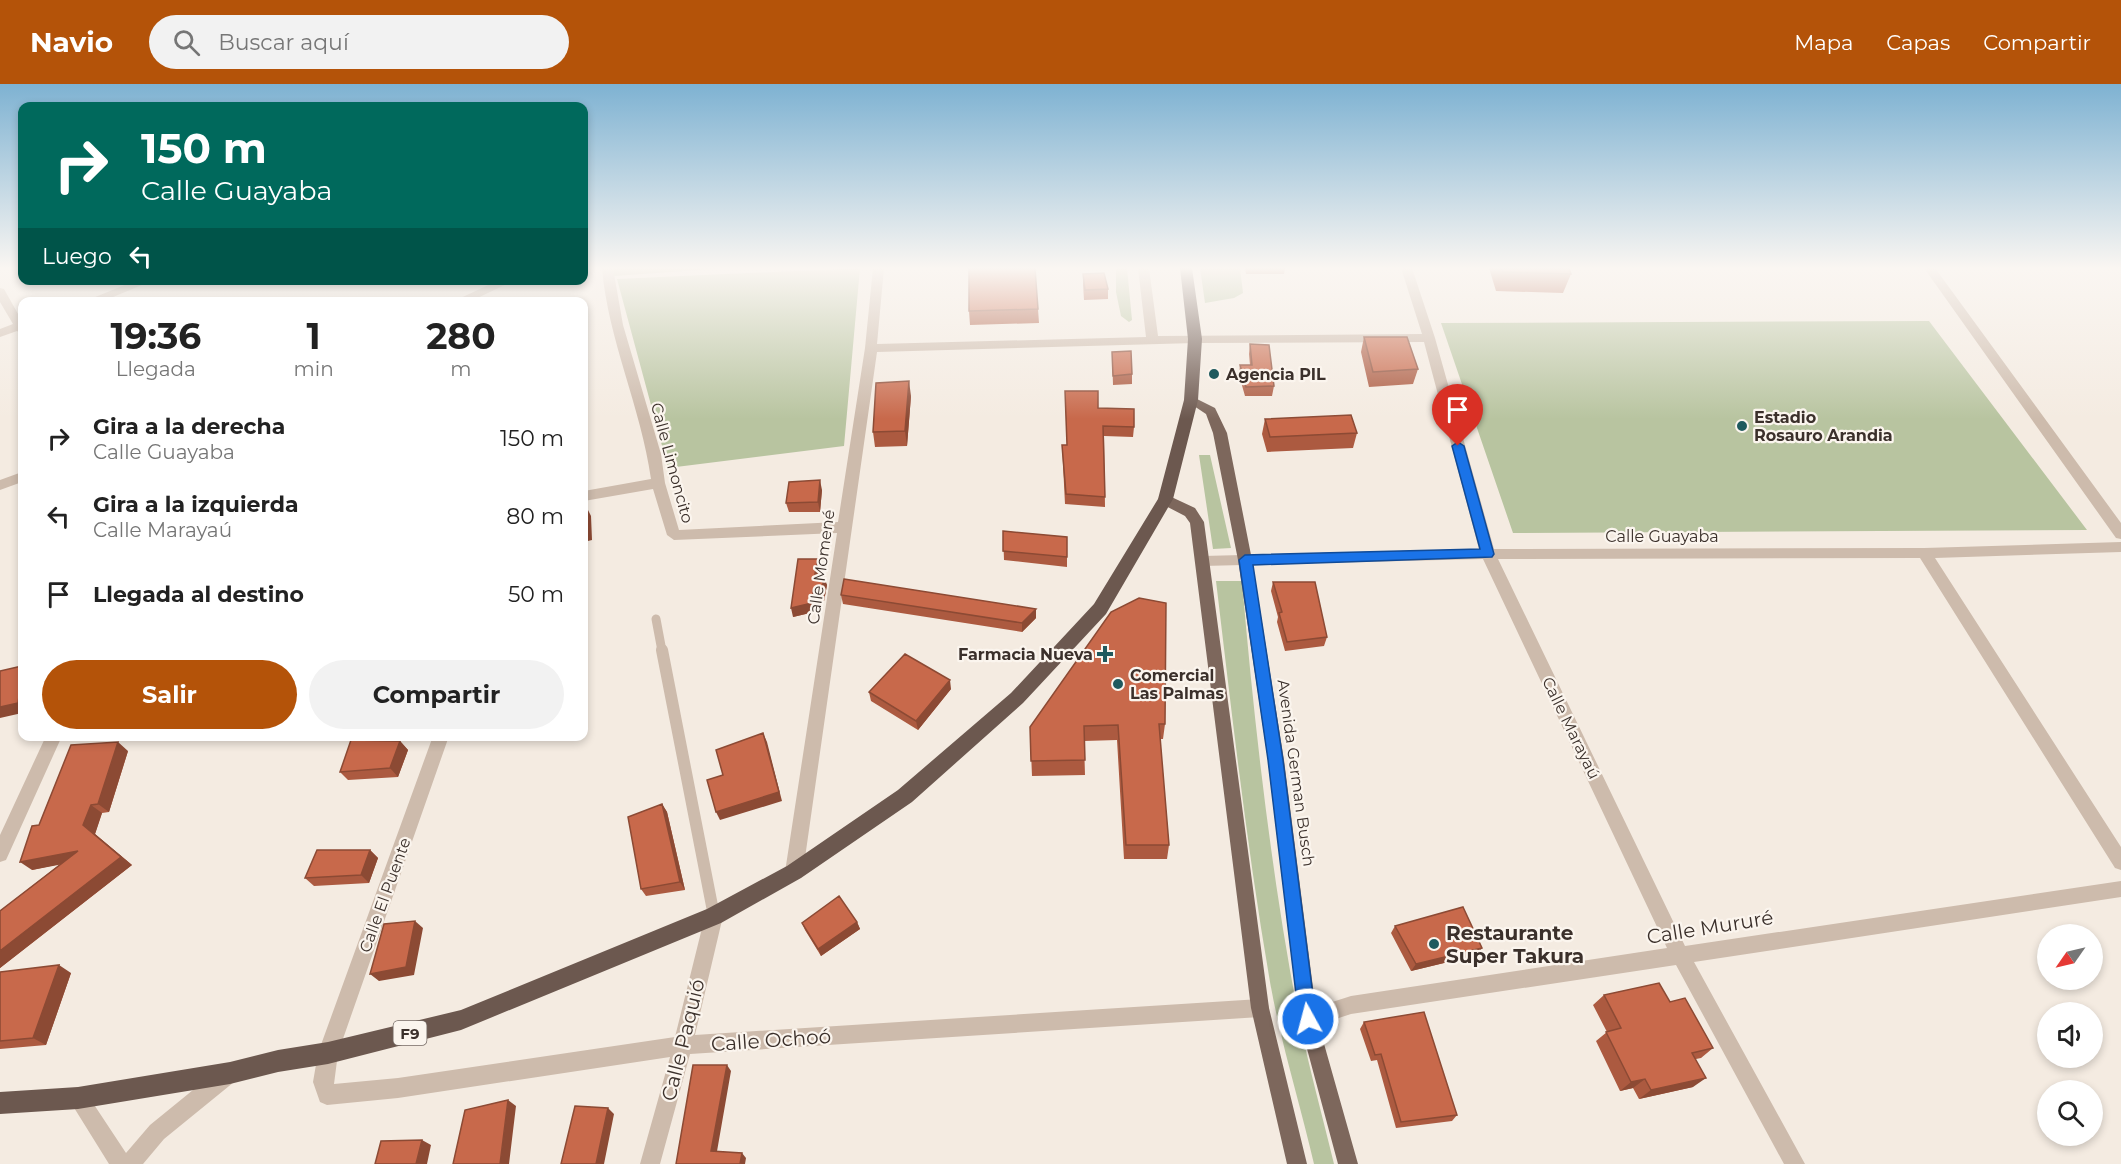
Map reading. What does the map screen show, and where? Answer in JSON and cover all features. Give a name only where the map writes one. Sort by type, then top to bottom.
[{"type":"highway","name":"F9","points":[[0,1103],[78,1098],[230,1073],[278,1061],[328,1053],[461,1020],[714,916],[794,872],[905,796],[1017,698],[1100,609],[1165,499],[1191,400],[1195,339],[1192,318]]},
{"type":"main road","name":"Avenida German Busch","points":[[1191,400],[1206,406],[1213,412],[1245,560],[1276,760],[1308,1019],[1348,1164]]},
{"type":"main road","points":[[1165,499],[1190,512],[1197,522],[1260,1008],[1298,1164]]},
{"type":"street","name":"Calle Limoncito","points":[[616,318],[654,453],[658,483],[674,535],[845,527]]},
{"type":"street","name":"Calle Momené","points":[[794,872],[874,318]]},
{"type":"street","points":[[1149,318],[1152,340]]},
{"type":"street","name":"Calle Marayaú","points":[[1423,318],[1488,554],[1680,955],[1795,1164]]},
{"type":"street","points":[[1965,318],[2121,534]]},
{"type":"street","points":[[0,333],[18,328]]},
{"type":"street","points":[[871,348],[1195,339],[1429,338]]},
{"type":"street","points":[[0,486],[18,479]]},
{"type":"street","points":[[588,495],[658,483]]},
{"type":"street","name":"Calle Guayaba","points":[[1203,561],[1488,554],[1924,553],[2121,547]]},
{"type":"street","points":[[1924,553],[2121,862]]},
{"type":"street","points":[[0,854],[52,741]]},
{"type":"street","name":"Calle El Puente","points":[[328,1053],[439,741]]},
{"type":"street","name":"Calle Mururé","points":[[1308,1019],[1351,1005],[2121,889]]},
{"type":"street","name":"Calle Paquió","points":[[650,1164],[683,1046],[714,916]]},
{"type":"street","name":"Calle Ochoó","points":[[328,1053],[323,1082],[327,1095],[398,1088],[683,1046],[1260,1008]]},
{"type":"street","points":[[130,1164],[157,1132],[230,1073]]},
{"type":"street","points":[[78,1098],[121,1164]]},
{"type":"lane","points":[[656,619],[714,916]]},
{"type":"green space","points":[[628,318],[855,318],[844,446],[668,468]]},
{"type":"green space","name":"Estadio Rosauro Arandia","points":[[1929,321],[2087,530],[1513,533],[1441,323]]},
{"type":"green space","points":[[1199,455],[1210,455],[1231,548],[1213,549]]},
{"type":"green space","points":[[1216,581],[1242,581],[1258,743],[1288,961],[1302,1033],[1334,1164],[1314,1164],[1274,1005],[1247,832]]},
{"type":"building","points":[[1364,337],[1407,337],[1418,369],[1373,372]]},
{"type":"building","points":[[1250,344],[1269,345],[1274,386],[1246,387],[1240,365],[1252,365]]},
{"type":"building","points":[[1131,351],[1132,374],[1113,376],[1112,352]]},
{"type":"building","points":[[909,381],[905,431],[873,432],[876,383]]},
{"type":"building","points":[[1065,391],[1098,391],[1098,408],[1134,409],[1134,427],[1103,426],[1105,497],[1066,494],[1062,445],[1067,445]]},
{"type":"building","points":[[1351,415],[1357,433],[1270,437],[1265,419]]},
{"type":"building","points":[[820,480],[818,502],[786,503],[789,482]]},
{"type":"building","points":[[1003,531],[1067,537],[1067,557],[1003,551]]},
{"type":"building","points":[[798,559],[818,559],[815,574],[824,576],[822,591],[813,590],[812,603],[791,608]]},
{"type":"building","points":[[844,579],[1036,609],[1022,623],[841,595]]},
{"type":"building","points":[[1273,582],[1315,582],[1327,637],[1287,642],[1279,613],[1282,612]]},
{"type":"building","points":[[1139,598],[1166,603],[1165,724],[1159,724],[1169,845],[1126,845],[1118,725],[1084,726],[1085,760],[1031,761],[1030,727],[1111,612]]},
{"type":"building","points":[[905,654],[950,680],[916,721],[869,692]]},
{"type":"building","points":[[18,667],[18,703],[0,707],[0,671]]},
{"type":"building","points":[[763,733],[779,792],[716,812],[707,780],[723,775],[716,750]]},
{"type":"building","points":[[351,741],[400,741],[390,768],[340,772]]},
{"type":"building","points":[[118,742],[98,804],[91,805],[83,825],[121,857],[0,951],[0,911],[78,851],[20,862],[32,826],[39,825],[71,745]]},
{"type":"building","points":[[662,804],[680,882],[641,889],[628,817]]},
{"type":"building","points":[[317,850],[370,850],[361,875],[305,878]]},
{"type":"building","points":[[839,896],[857,922],[818,949],[802,923]]},
{"type":"building","name":"Restaurante Super Takura","points":[[1463,907],[1482,948],[1416,964],[1395,926]]},
{"type":"building","points":[[415,921],[406,967],[370,974],[384,924]]},
{"type":"building","points":[[59,965],[33,1038],[0,1041],[0,972]]},
{"type":"building","points":[[1659,983],[1670,1002],[1685,998],[1713,1048],[1692,1053],[1706,1078],[1651,1090],[1645,1079],[1631,1082],[1606,1032],[1621,1028],[1604,995]]},
{"type":"building","points":[[1424,1012],[1457,1115],[1401,1122],[1381,1054],[1375,1055],[1364,1022]]},
{"type":"building","points":[[693,1065],[727,1065],[711,1151],[742,1153],[740,1164],[676,1164]]},
{"type":"building","points":[[508,1100],[500,1164],[453,1164],[465,1110]]},
{"type":"building","points":[[575,1106],[608,1108],[596,1164],[561,1164]]},
{"type":"building","points":[[422,1140],[416,1164],[375,1164],[381,1141]]},
{"type":"place","name":"Agencia PIL","points":[[1214,374]]},
{"type":"place","name":"Estadio Rosauro Arandia","points":[[1742,426]]},
{"type":"place","name":"Farmacia Nueva","points":[[1105,654]]},
{"type":"place","name":"Comercial Las Palmas","points":[[1118,684]]},
{"type":"place","name":"Restaurante Super Takura","points":[[1434,944]]},
{"type":"route","points":[[1308,1019],[1276,760],[1245,560],[1488,554],[1458,446]]}]
